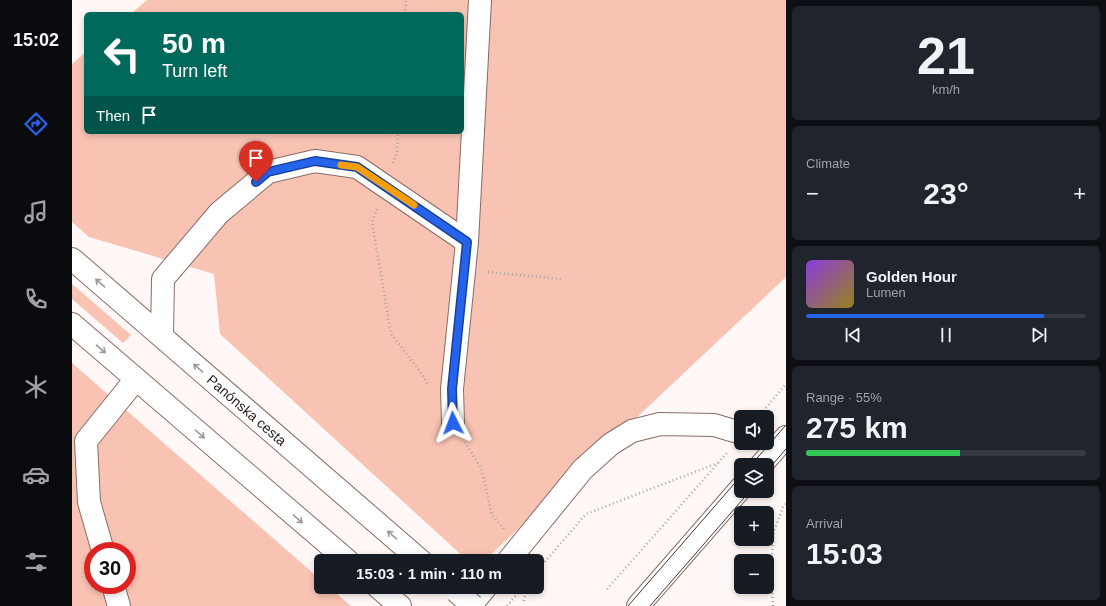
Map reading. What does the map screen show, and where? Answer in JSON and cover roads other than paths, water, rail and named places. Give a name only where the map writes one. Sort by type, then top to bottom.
[{"type":"main road","points":[[453,423],[452,389],[467,242],[480,0]]},
{"type":"main road","points":[[162,336],[163,279],[218,213],[268,172],[315,161],[357,167],[467,242]]},
{"type":"main road","name":"Panónska cesta","points":[[72,259],[413,554]]},
{"type":"main road","points":[[72,324],[340,554]]},
{"type":"main road","points":[[100,542],[89,502],[86,441],[136,379]]},
{"type":"main road","points":[[514,554],[583,469],[611,444],[632,431],[660,424],[714,425],[734,430]]},
{"type":"main road","points":[[766,458],[778,440]]},
{"type":"main road","points":[[638,606],[734,496]]},
{"type":"main road","points":[[116,594],[119,606]]},
{"type":"main road","points":[[386,594],[400,606]]},
{"type":"tram line","points":[[757,458],[786,425]]},
{"type":"tram line","points":[[774,463],[786,449]]},
{"type":"tram line","points":[[628,606],[734,484]]},
{"type":"tram line","points":[[650,606],[744,498]]}]
